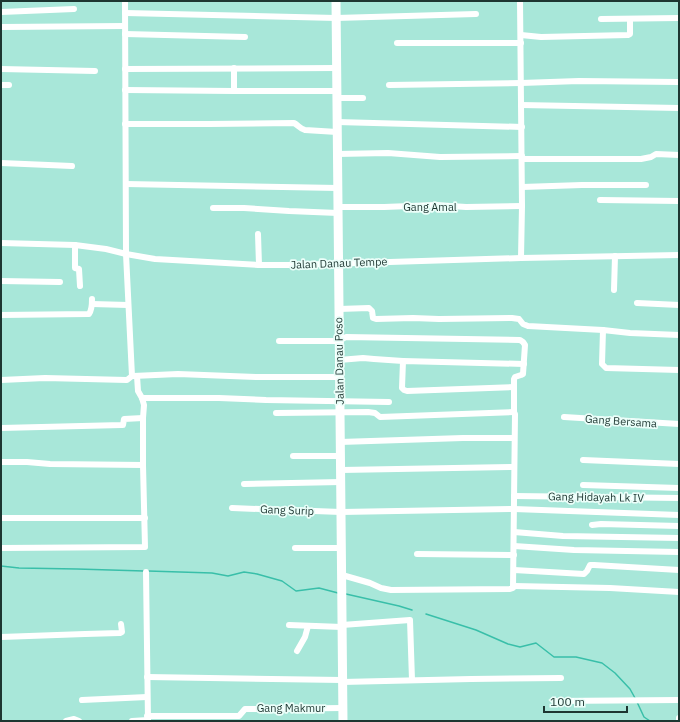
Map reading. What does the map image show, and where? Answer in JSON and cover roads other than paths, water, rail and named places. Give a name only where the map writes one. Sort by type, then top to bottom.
[{"type":"street","points":[[1,548],[143,548],[145,546],[143,466],[144,405],[134,376],[128,305],[126,254],[125,1]]},
{"type":"street","name":"Jalan Danau Poso","points":[[336,1],[343,721]]},
{"type":"street","points":[[520,1],[522,127],[521,258]]},
{"type":"street","points":[[1,12],[74,9]]},
{"type":"street","points":[[125,13],[336,18],[476,14]]},
{"type":"street","points":[[601,19],[679,18]]},
{"type":"street","points":[[521,35],[628,35],[630,34],[630,19]]},
{"type":"street","points":[[1,27],[125,26]]},
{"type":"street","points":[[125,34],[245,37]]},
{"type":"street","points":[[397,43],[521,43]]},
{"type":"street","points":[[234,68],[234,91]]},
{"type":"street","points":[[125,69],[336,68]]},
{"type":"street","points":[[1,69],[95,71]]},
{"type":"street","points":[[389,85],[521,83],[579,80],[679,82]]},
{"type":"street","points":[[1,85],[9,85]]},
{"type":"street","points":[[125,90],[234,91],[337,95],[363,98]]},
{"type":"street","points":[[521,105],[679,108]]},
{"type":"street","points":[[337,122],[522,127]]},
{"type":"street","points":[[125,124],[294,123],[301,129],[305,130],[337,132]]},
{"type":"street","points":[[337,154],[388,153],[440,157],[641,159],[656,154],[679,155]]},
{"type":"street","points":[[1,163],[72,166]]},
{"type":"street","points":[[126,184],[338,188]]},
{"type":"street","points":[[522,187],[646,185]]},
{"type":"street","points":[[600,200],[679,201]]},
{"type":"street","name":"Gang Amal","points":[[213,208],[244,208],[289,211],[436,205],[466,207],[522,206]]},
{"type":"street","points":[[258,234],[259,264]]},
{"type":"street","name":"Jalan Danau Tempe","points":[[1,243],[75,245],[106,249],[155,259],[293,265],[679,255]]},
{"type":"street","points":[[75,245],[74,264],[75,268],[79,269],[80,286]]},
{"type":"street","points":[[614,290],[615,256]]},
{"type":"street","points":[[1,281],[60,282]]},
{"type":"street","points":[[1,315],[89,314],[91,312],[92,302],[128,305]]},
{"type":"street","points":[[637,303],[679,305]]},
{"type":"street","points":[[339,309],[369,308],[372,311],[373,318],[376,319],[512,318],[519,319],[523,324],[528,326],[679,335]]},
{"type":"street","points":[[603,330],[602,364],[606,368],[679,370]]},
{"type":"street","points":[[279,341],[339,341],[346,337],[520,340],[523,342],[525,345],[523,374],[515,377],[514,379],[514,586]]},
{"type":"street","points":[[339,360],[364,358],[403,361],[524,364]]},
{"type":"street","points":[[403,361],[402,388],[407,391],[514,387]]},
{"type":"street","points":[[1,380],[45,378],[127,380],[134,376],[178,374],[256,377],[340,377]]},
{"type":"street","points":[[142,398],[389,402]]},
{"type":"street","points":[[276,413],[368,412],[375,413],[380,417],[514,412]]},
{"type":"street","name":"Gang Bersama","points":[[564,417],[679,424]]},
{"type":"street","points":[[1,428],[123,425],[124,419],[143,418]]},
{"type":"street","points":[[340,442],[514,438]]},
{"type":"street","points":[[293,456],[340,456]]},
{"type":"street","points":[[583,460],[679,464]]},
{"type":"street","points":[[1,462],[143,466]]},
{"type":"street","points":[[340,470],[514,467]]},
{"type":"street","points":[[244,484],[341,482]]},
{"type":"street","points":[[583,485],[679,488]]},
{"type":"street","name":"Gang Hidayah Lk IV","points":[[514,496],[679,498]]},
{"type":"street","name":"Gang Surip","points":[[232,508],[341,512],[514,509],[679,514]]},
{"type":"street","points":[[1,518],[145,518]]},
{"type":"street","points":[[592,525],[679,526]]},
{"type":"street","points":[[514,532],[563,536],[679,538]]},
{"type":"street","points":[[514,546],[574,550],[679,552]]},
{"type":"street","points":[[294,548],[341,548]]},
{"type":"street","points":[[417,554],[514,555]]},
{"type":"street","points":[[514,570],[584,574],[587,572],[590,565],[594,564],[679,570]]},
{"type":"street","points":[[146,572],[147,719]]},
{"type":"street","points":[[342,575],[391,590],[510,589],[514,586],[610,588],[679,592]]},
{"type":"street","points":[[289,624],[308,626],[342,626],[410,620],[412,680]]},
{"type":"street","points":[[1,637],[120,633],[122,632],[121,624]]},
{"type":"street","points":[[297,651],[305,637],[308,626]]},
{"type":"street","points":[[147,677],[342,681],[561,678]]},
{"type":"street","points":[[82,700],[147,697]]},
{"type":"street","points":[[554,701],[679,700]]},
{"type":"street","name":"Gang Makmur","points":[[132,721],[147,719],[239,716],[245,709],[343,708]]},
{"type":"street","points":[[66,721],[74,719],[79,721]]},
{"type":"waterway","points":[[1,566],[19,568],[144,571]]},
{"type":"waterway","points":[[148,571],[212,573],[228,576],[244,572],[282,581],[296,591],[319,588],[338,593]]},
{"type":"waterway","points":[[346,594],[412,610]]},
{"type":"waterway","points":[[426,614],[476,630],[508,644],[520,647],[536,643],[554,657],[576,657],[602,663],[615,673],[630,689],[635,698]]},
{"type":"waterway","points":[[637,702],[644,717],[650,721]]}]
